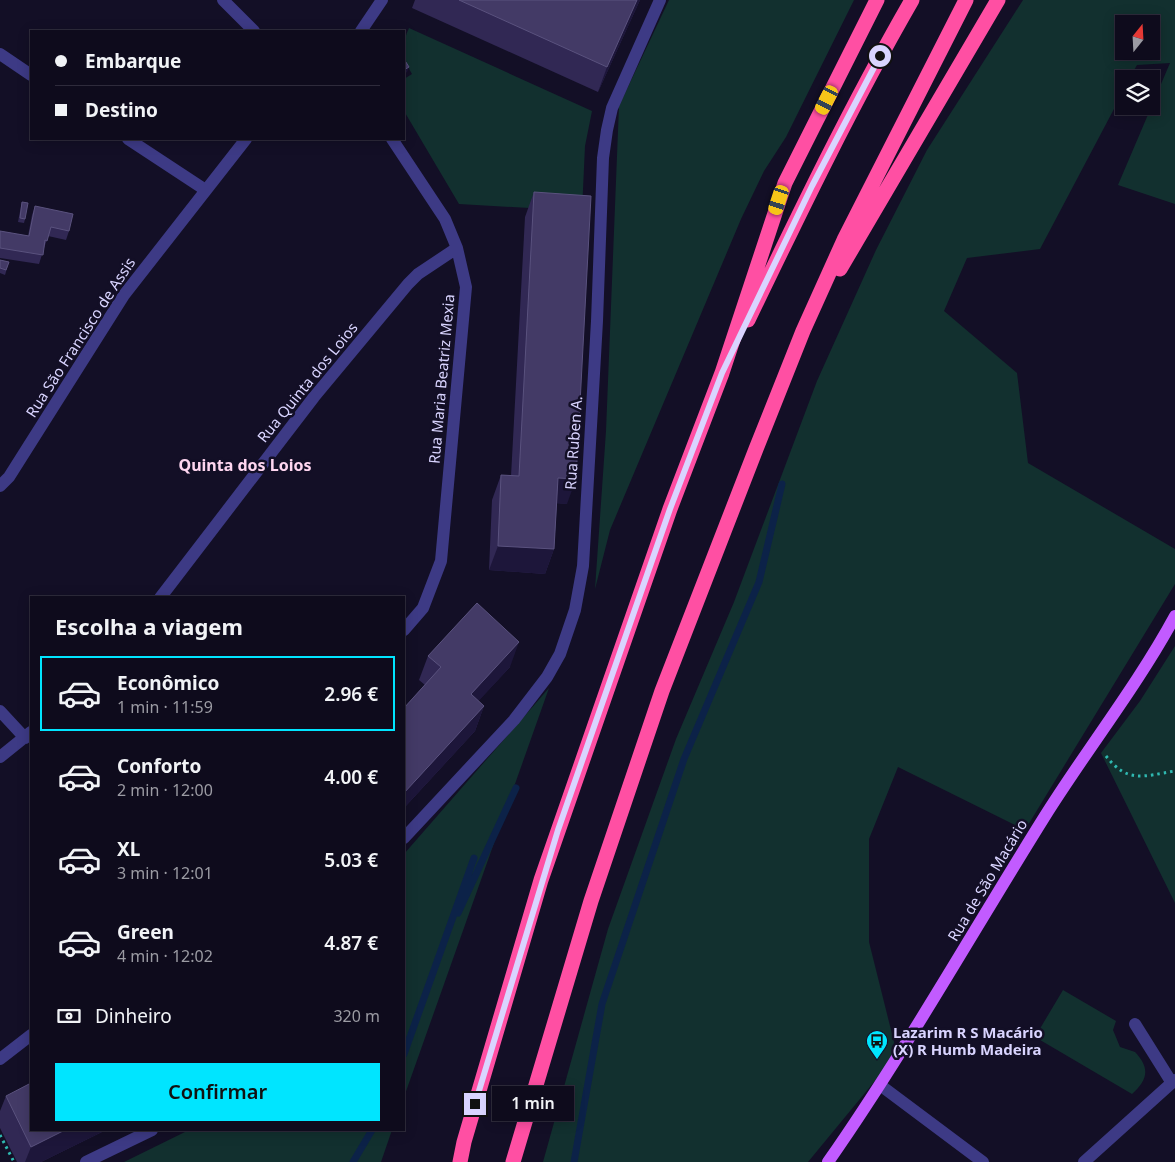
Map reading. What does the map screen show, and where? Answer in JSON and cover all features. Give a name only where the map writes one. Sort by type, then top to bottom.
[{"type":"highway","points":[[460,1162],[464,1142],[544,871],[670,509],[722,373],[785,183],[877,0]]},
{"type":"highway","points":[[722,373],[812,186],[880,56],[912,0]]},
{"type":"highway","points":[[513,1162],[591,901],[662,691],[803,331],[844,240],[966,0]]},
{"type":"highway","points":[[803,331],[998,0]]},
{"type":"main road","name":"Rua de São Macário","points":[[828,1162],[880,1085],[1027,844],[1148,662],[1175,616]]},
{"type":"street","points":[[223,0],[253,30]]},
{"type":"street","points":[[362,30],[382,0]]},
{"type":"street","name":"Rua Ruben A.","points":[[405,837],[514,720],[547,677],[560,654],[575,610],[582,566],[597,321],[603,158],[612,108],[660,0]]},
{"type":"street","points":[[0,54],[30,74]]},
{"type":"street","points":[[130,140],[204,189]]},
{"type":"street","name":"Rua São Francisco de Assis","points":[[3,478],[124,294],[204,189],[245,140]]},
{"type":"street","name":"Rua Maria Beatriz Mexia","points":[[393,140],[445,219],[457,248],[466,287],[441,561],[423,608],[405,629]]},
{"type":"street","name":"Rua Quinta dos Loios","points":[[162,596],[314,398],[408,284],[418,274],[457,248]]},
{"type":"street","points":[[0,711],[28,735],[0,757]]},
{"type":"street","points":[[1084,1162],[1173,1082],[1135,1024]]},
{"type":"street","points":[[0,1059],[30,1037]]},
{"type":"street","points":[[880,1085],[983,1162]]},
{"type":"street","points":[[86,1162],[150,1131]]},
{"type":"path","points":[[1094,742],[1115,768],[1124,774],[1133,776],[1175,771]]},
{"type":"path","points":[[0,1136],[14,1162]]},
{"type":"green space","points":[[669,0],[854,0],[786,137],[764,171],[741,219],[610,530],[595,589],[606,431],[619,106]]},
{"type":"green space","points":[[1023,0],[1175,0],[1175,204],[1118,185],[1148,115],[1160,115],[1160,86],[1170,63],[1137,65],[1134,70],[1115,70],[1115,107],[1040,249],[967,258],[944,311],[1017,373],[1028,463],[1175,549],[1175,584],[1025,830],[898,767],[869,839],[869,942],[897,1054],[808,1162],[543,1162],[608,929],[676,739],[734,602],[817,381],[876,250],[927,150]]},
{"type":"green space","points":[[409,28],[592,111],[585,146],[582,211],[459,204],[405,113],[405,78],[412,74],[405,55],[406,34]]},
{"type":"green space","points":[[1175,646],[1175,903],[1101,753],[1140,701]]},
{"type":"green space","points":[[549,688],[405,1094],[405,853]]},
{"type":"green space","points":[[1063,990],[1116,1021],[1113,1030],[1120,1047],[1135,1052],[1145,1069],[1144,1079],[1132,1094],[1035,1037]]},
{"type":"green space","points":[[187,1131],[392,1131],[381,1162],[124,1162]]},
{"type":"building","points":[[459,0],[637,0],[607,67]]},
{"type":"building","points":[[405,61],[409,67],[405,69]]},
{"type":"building","points":[[534,192],[591,196],[576,479],[558,478],[554,549],[498,546],[501,475],[519,476]]},
{"type":"building","points":[[22,202],[28,203],[25,219],[20,218]]},
{"type":"building","points":[[35,206],[73,214],[69,231],[51,227],[47,241],[45,240],[43,255],[0,248],[0,231],[29,236]]},
{"type":"building","points":[[0,260],[9,262],[6,270],[0,268]]},
{"type":"building","points":[[477,603],[519,642],[471,694],[484,706],[405,792],[405,707],[441,667],[428,656]]},
{"type":"building","points":[[30,1084],[30,1131],[63,1131],[31,1147],[6,1096]]},
{"type":"waterway","points":[[574,1162],[602,1004],[684,759],[759,582],[782,484]]},
{"type":"waterway","points":[[458,913],[516,788]]},
{"type":"waterway","points":[[405,1051],[474,858]]},
{"type":"waterway","points":[[353,1162],[371,1131]]},
{"type":"place","name":"Lazarim R S Macário (X) R Humb Madeira","points":[[877,1060]]},
{"type":"district","name":"Quinta dos Loios","points":[[245,465]]},
{"type":"route","points":[[475,1104],[541,880],[670,509],[722,373],[812,186],[880,56]]}]
